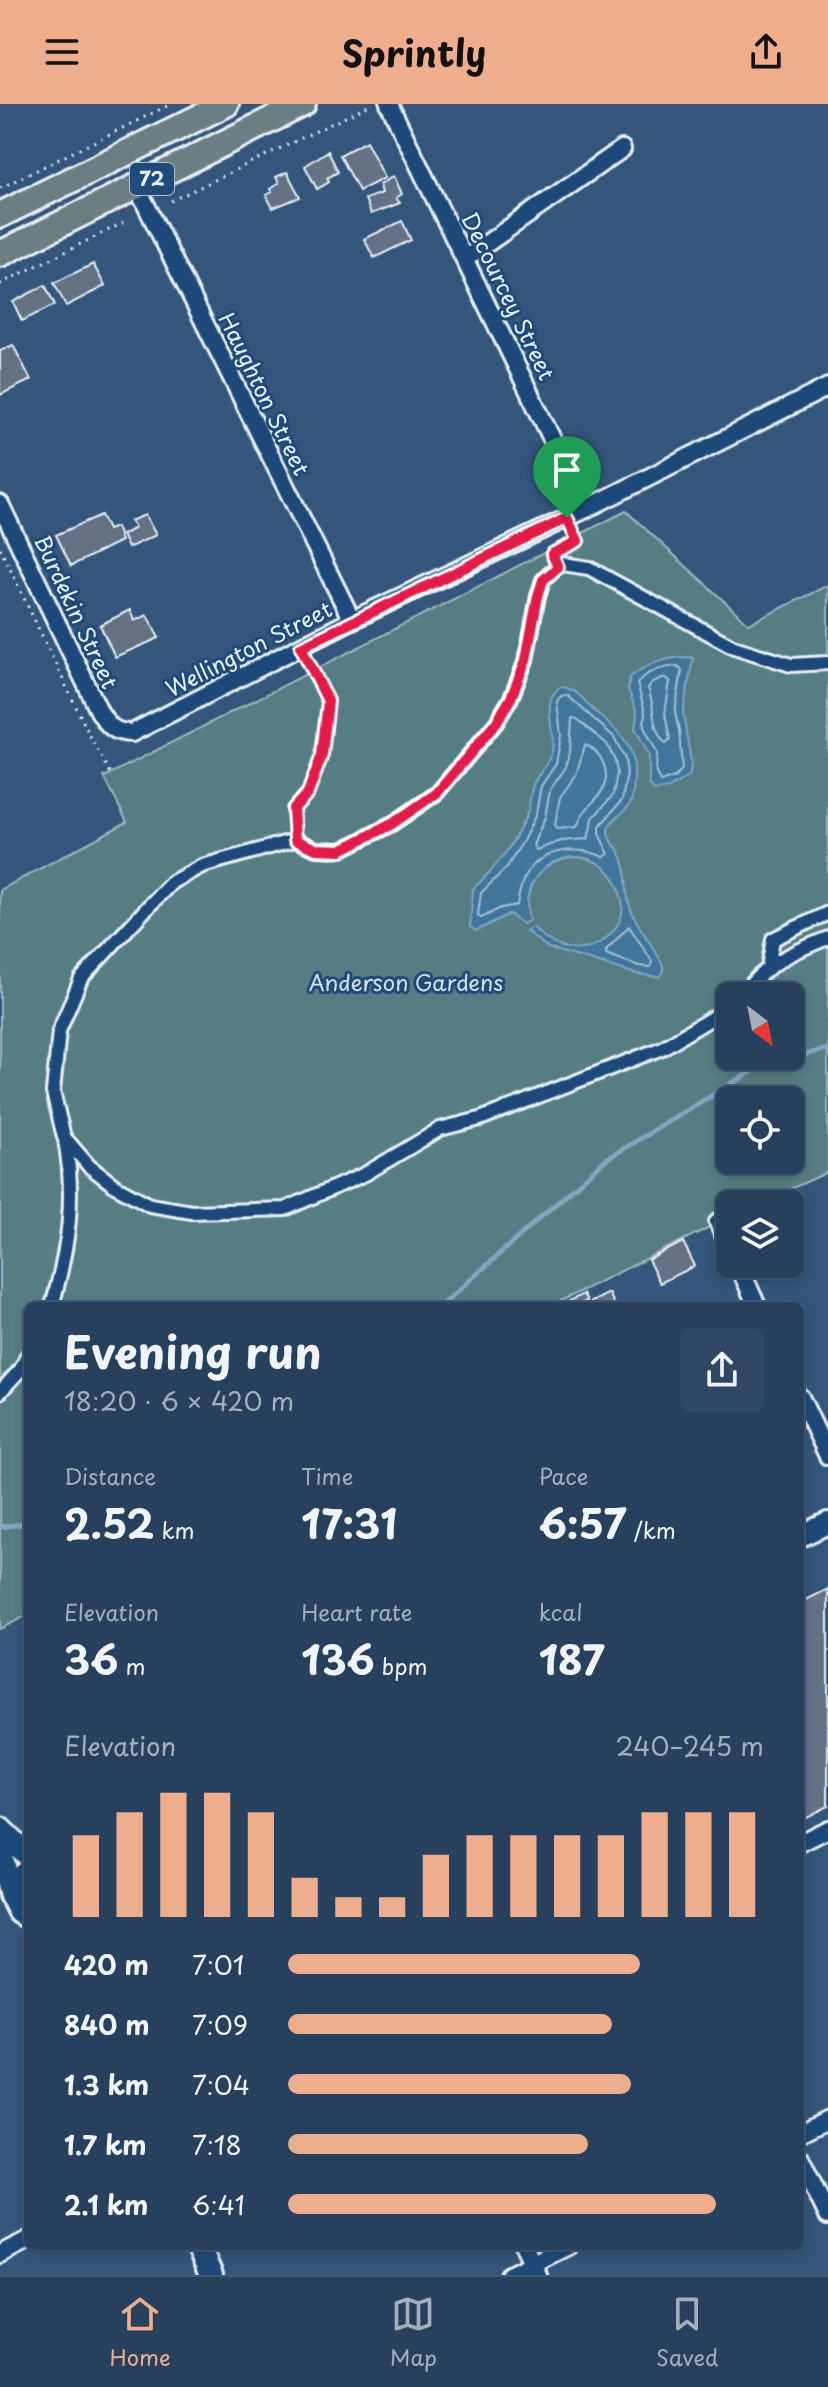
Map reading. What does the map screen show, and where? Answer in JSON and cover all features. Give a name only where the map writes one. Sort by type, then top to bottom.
[{"type":"main road","name":"72","points":[[0,215],[226,104]]},
{"type":"main road","name":"72","points":[[0,254],[303,104]]},
{"type":"main road","points":[[0,1829],[24,1852]]},
{"type":"main road","points":[[0,1854],[15,1906],[24,1914]]},
{"type":"main road","points":[[12,1897],[15,1881],[24,1873]]},
{"type":"main road","points":[[200,2250],[211,2275]]},
{"type":"street","name":"Decourcey Street","points":[[389,104],[586,509]]},
{"type":"street","points":[[466,258],[622,149]]},
{"type":"street","name":"Haughton Street","points":[[137,187],[352,620]]},
{"type":"street","name":"Wellington Street","points":[[119,733],[132,733],[146,727],[352,620],[586,509],[828,387]]},
{"type":"street","name":"Burdekin Street","points":[[0,504],[99,711],[107,725],[119,733]]},
{"type":"street","points":[[53,1302],[71,1214],[71,1173],[53,1092],[59,1031],[81,979],[172,882],[202,866],[295,840],[316,849],[341,850],[392,824],[437,793],[496,723],[511,698],[526,660],[543,580],[558,567],[575,565],[589,568],[734,647],[791,665],[828,663]]},
{"type":"street","points":[[768,968],[773,939],[828,913]]},
{"type":"street","points":[[752,982],[792,953],[828,938]]},
{"type":"street","points":[[64,1137],[89,1166],[115,1186],[150,1205],[192,1212],[285,1209],[365,1174],[440,1129],[480,1119],[662,1048],[716,1015]]},
{"type":"street","points":[[744,1278],[755,1302]]},
{"type":"street","points":[[0,1392],[24,1363]]},
{"type":"street","points":[[804,1405],[828,1456]]},
{"type":"street","points":[[804,1534],[828,1523]]},
{"type":"street","points":[[804,1841],[828,1829]]},
{"type":"street","points":[[804,2131],[828,2119]]},
{"type":"street","points":[[804,2166],[828,2216]]},
{"type":"street","points":[[0,2254],[24,2242]]},
{"type":"street","points":[[526,2250],[535,2269]]},
{"type":"street","points":[[509,2275],[535,2269],[562,2250]]},
{"type":"path","points":[[0,188],[171,104]]},
{"type":"path","points":[[171,201],[372,104]]},
{"type":"path","points":[[0,284],[123,223]]},
{"type":"path","points":[[558,567],[552,554],[578,541],[567,518]]},
{"type":"path","points":[[0,548],[89,734],[113,777]]},
{"type":"path","points":[[295,840],[293,809],[308,793],[322,755],[328,701],[301,647]]},
{"type":"green space","name":"Anderson Gardens","points":[[626,511],[749,624],[828,585],[828,1172],[788,1190],[716,1190],[716,1224],[559,1302],[24,1302],[24,1617],[0,1629],[0,890],[127,822],[104,777]]},
{"type":"water","points":[[681,657],[693,658],[683,713],[691,762],[690,775],[667,789],[654,791],[649,784],[649,755],[635,728],[637,713],[628,689],[630,677],[654,664]]},
{"type":"water","points":[[560,687],[572,690],[581,697],[614,728],[630,750],[634,769],[632,798],[628,807],[610,824],[608,835],[623,859],[633,915],[663,966],[659,977],[637,974],[548,948],[526,931],[533,927],[554,943],[575,950],[597,944],[616,927],[621,918],[622,901],[610,873],[596,862],[579,857],[562,859],[546,867],[534,880],[528,898],[529,920],[523,924],[509,914],[476,931],[470,927],[473,889],[498,863],[516,837],[527,814],[534,783],[551,756],[551,700]]},
{"type":"building","points":[[366,141],[385,178],[359,191],[340,155]]},
{"type":"building","points":[[328,151],[338,172],[317,189],[305,166]]},
{"type":"building","points":[[287,172],[300,197],[273,208],[266,195],[279,183],[276,177]]},
{"type":"building","points":[[394,176],[402,194],[396,198],[400,203],[371,214],[365,199],[382,193],[380,185]]},
{"type":"building","points":[[402,221],[411,240],[374,258],[364,239]]},
{"type":"building","points":[[93,264],[105,286],[66,306],[54,283]]},
{"type":"building","points":[[45,285],[55,305],[22,321],[13,302]]},
{"type":"building","points":[[13,345],[31,380],[0,395],[0,351]]},
{"type":"building","points":[[101,515],[108,530],[116,527],[121,541],[71,566],[56,535]]},
{"type":"building","points":[[145,515],[156,535],[128,548],[122,535],[135,528],[130,521]]},
{"type":"building","points":[[130,610],[134,621],[147,615],[159,638],[115,657],[100,625]]},
{"type":"building","points":[[683,1242],[695,1266],[660,1283],[648,1260]]},
{"type":"building","points":[[609,1293],[613,1302],[592,1302]]},
{"type":"building","points":[[583,1294],[587,1301],[585,1302],[568,1302]]},
{"type":"building","points":[[828,1589],[828,1806],[804,1818],[804,1601]]},
{"type":"waterway","points":[[445,1302],[605,1160],[761,1066],[828,1049]]},
{"type":"waterway","points":[[0,1527],[24,1524]]},
{"type":"route","points":[[567,518],[578,541],[552,554],[558,567],[543,580],[526,660],[511,698],[496,723],[437,793],[392,824],[341,850],[316,849],[295,840],[293,809],[308,793],[322,755],[328,701],[301,647],[567,518]]}]
